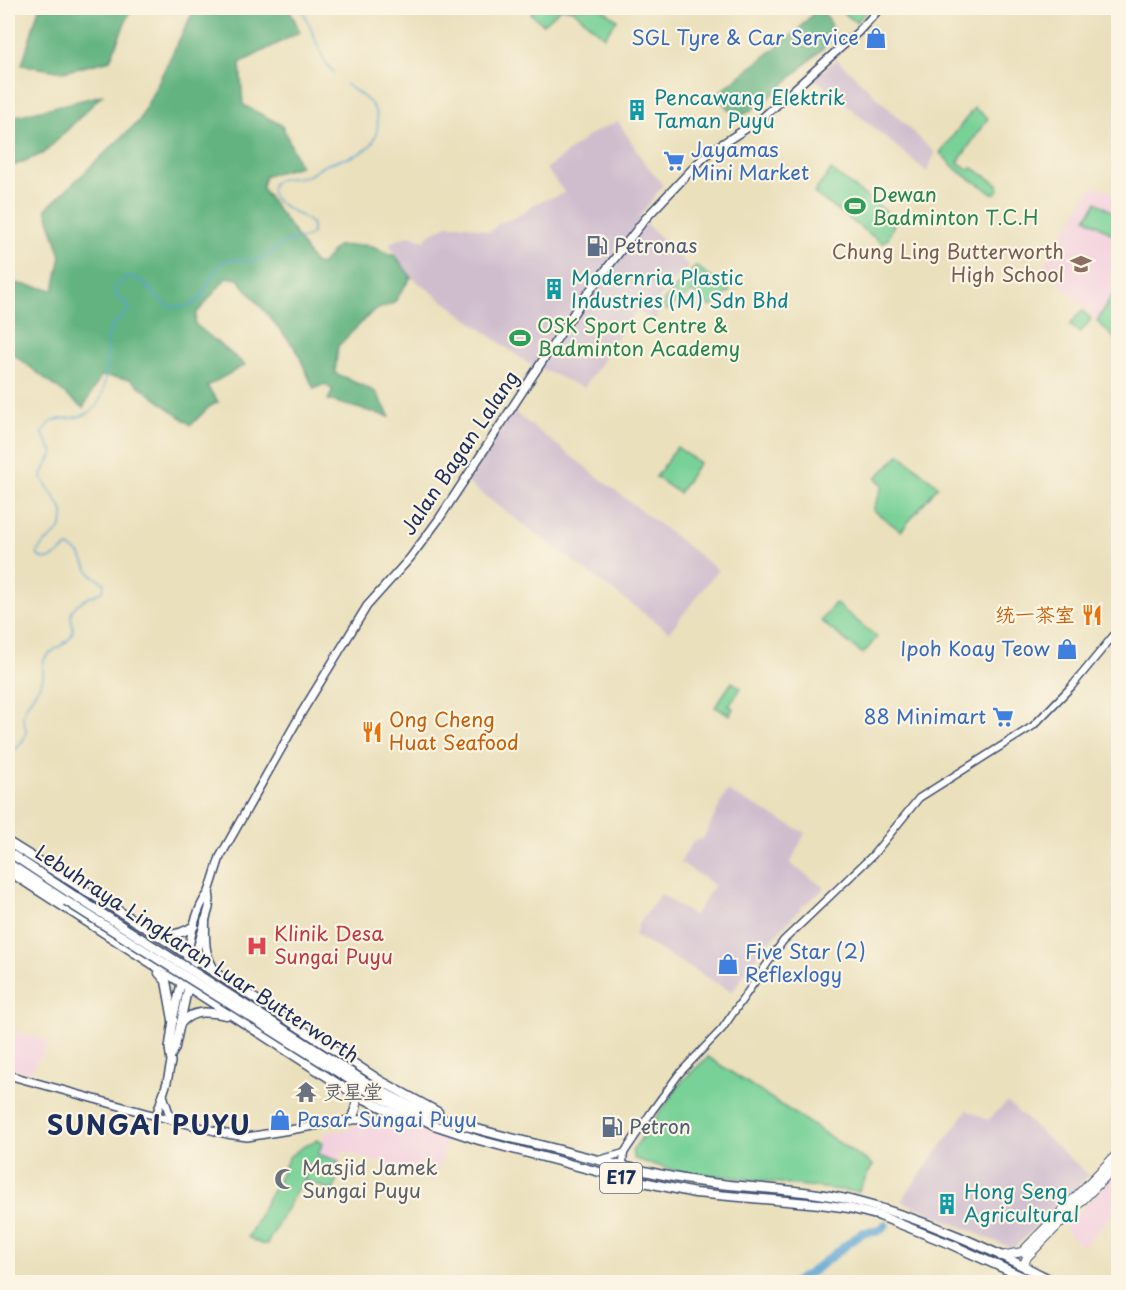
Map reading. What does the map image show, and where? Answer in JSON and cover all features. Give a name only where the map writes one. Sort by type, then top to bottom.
[{"type":"highway","points":[[8,842],[162,938],[381,1081],[463,1124]]},
{"type":"highway","name":"Lebuhraya Lingkaran Luar Butterworth","points":[[8,852],[68,897]]},
{"type":"highway","name":"Lebuhraya Lingkaran Luar Butterworth","points":[[8,863],[68,897],[428,1123],[479,1140],[645,1183],[696,1193],[849,1208],[911,1228],[1034,1282]]},
{"type":"highway","points":[[8,871],[354,1094],[404,1118],[428,1123]]},
{"type":"highway","points":[[205,921],[205,948],[208,959],[222,978]]},
{"type":"highway","points":[[148,930],[171,935],[182,933],[194,926]]},
{"type":"highway","points":[[148,962],[156,962],[164,958],[167,953],[167,947],[162,938]]},
{"type":"highway","points":[[148,962],[166,981],[177,1022],[192,1014],[207,1012],[230,1015]]},
{"type":"highway","points":[[214,1005],[207,991],[208,986],[222,978]]},
{"type":"highway","name":"Lebuhraya Lingkaran Luar Butterworth","points":[[373,1090],[415,1108],[463,1124],[626,1167],[698,1181],[856,1201],[902,1214],[1055,1282]]},
{"type":"highway","points":[[350,1120],[356,1112],[357,1103],[354,1094]]},
{"type":"main road","name":"Jalan Bagan Lalang","points":[[191,957],[194,926],[202,903],[209,892],[220,856],[357,622],[374,597],[410,558],[439,519],[549,349],[617,253],[651,211],[697,164],[711,151],[760,119],[858,32],[880,8]]},
{"type":"main road","name":"Jalan Bagan Lalang","points":[[156,1116],[163,1095],[184,985],[191,957],[205,921],[210,899],[209,892]]},
{"type":"main road","points":[[8,1075],[156,1116],[247,1137],[350,1120],[404,1118]]},
{"type":"main road","points":[[145,1113],[163,1095]]},
{"type":"main road","points":[[163,1095],[171,1119]]},
{"type":"main road","points":[[1000,1256],[1022,1252],[1119,1153]]},
{"type":"main road","points":[[1026,1268],[1027,1257],[1119,1164]]},
{"type":"street","points":[[626,1167],[623,1162],[624,1153],[679,1074],[729,1021],[783,941],[873,855],[919,798],[1033,726],[1072,686],[1119,630]]},
{"type":"street","points":[[598,1160],[624,1153]]},
{"type":"shaded area","points":[[837,59],[935,153],[927,172],[814,78]]},
{"type":"shaded area","points":[[618,121],[644,162],[663,185],[639,217],[690,266],[673,280],[657,301],[657,321],[636,311],[584,388],[527,363],[411,277],[389,243],[410,235],[425,241],[427,236],[447,225],[466,225],[490,232],[499,223],[516,217],[536,203],[565,193],[546,169],[591,134]]},
{"type":"shaded area","name":"Chung Ling Butterworth High School","points":[[1098,187],[1118,194],[1118,342],[1043,266],[1091,188]]},
{"type":"shaded area","points":[[513,411],[718,570],[669,632],[466,482]]},
{"type":"shaded area","points":[[727,791],[805,833],[790,864],[825,888],[802,907],[760,952],[732,992],[635,936],[638,925],[660,894],[694,916],[714,885],[680,862],[694,840],[703,839]]},
{"type":"shaded area","points":[[8,1030],[50,1041],[30,1073],[8,1067]]},
{"type":"shaded area","points":[[1007,1102],[1089,1175],[1013,1249],[901,1201],[967,1110],[988,1120]]},
{"type":"shaded area","points":[[386,1123],[408,1125],[448,1138],[434,1182],[343,1151],[339,1161],[317,1153],[323,1142],[324,1133],[350,1129],[355,1125]]},
{"type":"shaded area","points":[[1118,1171],[1118,1210],[1082,1247],[1064,1228]]},
{"type":"green space","points":[[39,8],[131,8],[110,60],[63,72],[22,65]]},
{"type":"green space","points":[[195,8],[289,8],[300,32],[240,63],[243,105],[282,125],[300,166],[265,176],[262,188],[314,263],[321,265],[337,246],[367,245],[396,256],[411,277],[394,303],[373,311],[338,346],[335,373],[376,392],[390,417],[328,400],[333,390],[324,384],[314,389],[296,349],[238,279],[227,277],[196,314],[195,324],[245,365],[207,386],[218,402],[209,407],[191,425],[130,379],[101,376],[83,408],[8,350],[8,282],[54,290],[61,256],[46,209],[139,121]]},
{"type":"green space","points":[[534,8],[562,8],[543,24],[531,14]]},
{"type":"green space","points":[[562,8],[601,8],[617,20],[604,37],[573,10]]},
{"type":"green space","points":[[818,8],[828,18],[835,37],[770,97],[738,119],[716,95],[798,30]]},
{"type":"green space","points":[[837,8],[870,8],[856,22]]},
{"type":"green space","points":[[102,95],[44,153],[8,168],[8,118]]},
{"type":"green space","points":[[974,108],[988,118],[958,162],[969,170],[971,167],[998,184],[999,190],[996,193],[992,193],[958,171],[940,153]]},
{"type":"green space","name":"Dewan Badminton T.C.H","points":[[831,170],[896,219],[888,239],[882,243],[814,193]]},
{"type":"green space","points":[[1097,202],[1118,216],[1118,238],[1086,218]]},
{"type":"green space","points":[[696,266],[730,291],[711,307],[692,292],[666,311],[663,302]]},
{"type":"green space","points":[[1118,286],[1118,342],[1097,321]]},
{"type":"green space","points":[[1082,310],[1091,319],[1080,333],[1070,325]]},
{"type":"green space","points":[[677,447],[699,463],[679,493],[656,477]]},
{"type":"green space","points":[[900,454],[938,486],[901,531],[873,510],[883,485],[876,478]]},
{"type":"green space","points":[[835,603],[877,637],[863,654],[821,621]]},
{"type":"green space","points":[[732,682],[741,688],[729,706],[733,708],[730,715],[715,707]]},
{"type":"green space","points":[[708,1057],[873,1165],[858,1192],[677,1171],[634,1159],[632,1151],[682,1081]]},
{"type":"green space","points":[[317,1140],[323,1142],[318,1154],[339,1161],[334,1179],[337,1181],[333,1191],[304,1180],[307,1172],[267,1244],[261,1244],[248,1237],[290,1156]]},
{"type":"waterway","points":[[302,8],[324,60],[333,72]]},
{"type":"waterway","points":[[8,795],[10,757],[25,736],[24,713],[42,681],[45,658],[70,638],[73,631],[71,614],[74,607],[103,591],[104,583],[91,574],[74,549],[68,547],[48,559],[39,557],[37,553],[40,547],[58,532],[63,520],[63,511],[42,478],[43,471],[53,452],[42,433],[52,421],[84,415],[93,410],[99,401],[105,379],[109,333],[130,307],[116,295],[119,283],[134,277],[167,305],[186,306],[201,297],[213,274],[224,261],[230,259],[257,260],[286,243],[312,234],[312,224],[278,202],[272,194],[272,187],[278,180],[307,176],[323,166],[357,154],[372,143],[377,130],[377,116],[366,98],[345,84]]},
{"type":"waterway","points":[[795,1282],[862,1233],[877,1231],[885,1225]]},
{"type":"place","name":"SGL Tyre & Car Service","points":[[876,38]]},
{"type":"place","name":"Pencawang Elektrik Taman Puyu","points":[[637,110]]},
{"type":"place","name":"Jayamas Mini Market","points":[[674,161]]},
{"type":"place","name":"Dewan Badminton T.C.H","points":[[855,206]]},
{"type":"place","name":"Petronas","points":[[597,246]]},
{"type":"place","name":"Chung Ling Butterworth High School","points":[[1081,264]]},
{"type":"place","name":"Modernria Plastic Industries (M) Sdn Bhd","points":[[554,289]]},
{"type":"place","name":"OSK Sport Centre & Badminton Academy","points":[[520,338]]},
{"type":"place","name":"统一茶室","points":[[1092,615]]},
{"type":"place","name":"Ipoh Koay Teow","points":[[1067,649]]},
{"type":"place","name":"88 Minimart","points":[[1003,717]]},
{"type":"place","name":"Ong Cheng Huat Seafood","points":[[372,732]]},
{"type":"place","name":"Klinik Desa Sungai Puyu","points":[[257,946]]},
{"type":"place","name":"Five Star (2) Reflexlogy","points":[[728,964]]},
{"type":"place","name":"灵星堂","points":[[306,1092]]},
{"type":"place","name":"Pasar Sungai Puyu","points":[[280,1120]]},
{"type":"place","name":"Petron","points":[[612,1127]]},
{"type":"place","name":"Masjid Jamek Sungai Puyu","points":[[285,1179]]},
{"type":"place","name":"Hong Seng Agricultural","points":[[947,1204]]},
{"type":"district","name":"SUNGAI PUYU","points":[[149,1126]]}]
